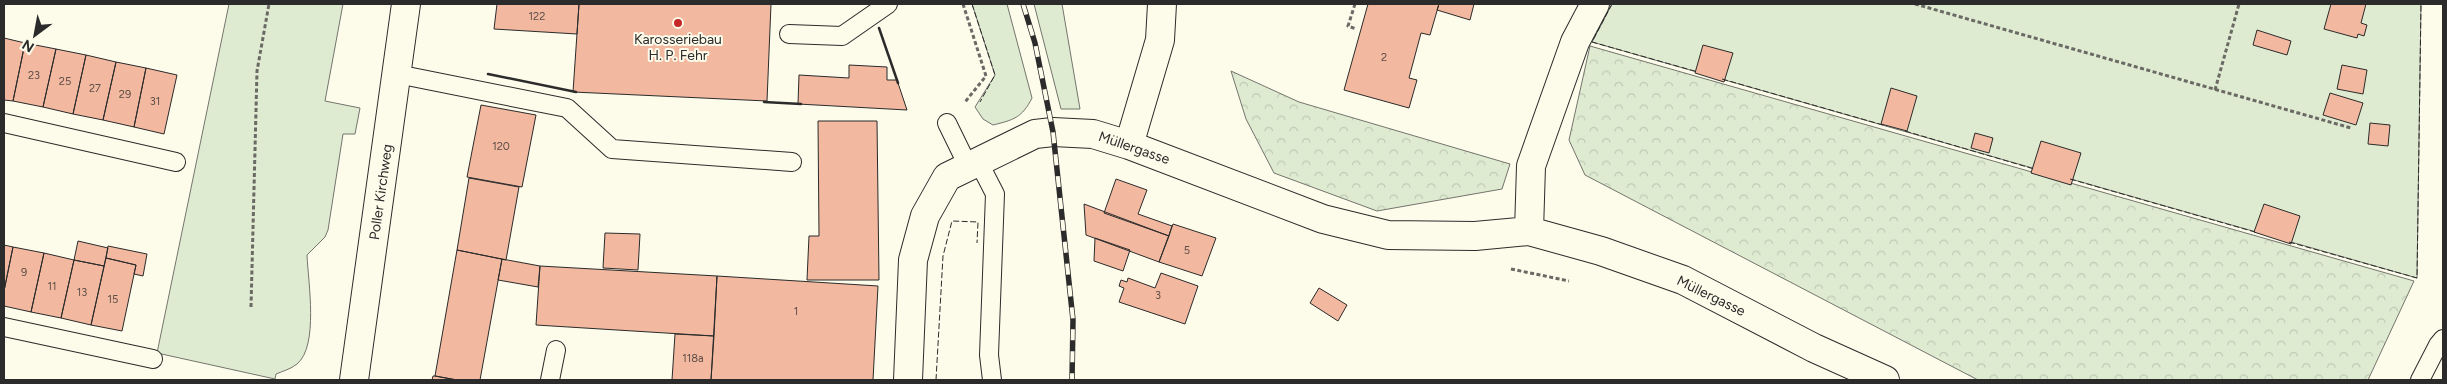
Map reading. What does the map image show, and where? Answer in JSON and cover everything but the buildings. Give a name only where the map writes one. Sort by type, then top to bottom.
[{"type":"street","name":"Poller Kirchweg","points":[[354,380],[406,4]]},
{"type":"street","points":[[1129,145],[1160,40],[1162,4]]},
{"type":"street","points":[[1529,231],[1531,166],[1575,42],[1595,4]]},
{"type":"street","name":"Müllergasse","points":[[908,380],[913,260],[925,216],[947,177],[1035,134],[1053,132],[1093,134],[1129,145],[1323,219],[1388,235],[1475,236],[1529,231],[1601,251],[1683,280],[1814,348],[1885,380]]},
{"type":"lane","points":[[789,34],[842,36],[888,4]]},
{"type":"lane","points":[[397,74],[567,108],[612,149],[792,162]]},
{"type":"lane","points":[[4,123],[176,162]]},
{"type":"lane","points":[[947,123],[995,194],[989,355],[992,380]]},
{"type":"lane","points":[[4,327],[153,360]]},
{"type":"lane","points":[[2420,380],[2443,339]]},
{"type":"lane","points":[[550,380],[556,350]]},
{"type":"path","points":[[251,307],[258,71],[270,4]]},
{"type":"path","points":[[947,123],[986,76],[963,4]]},
{"type":"path","points":[[1355,4],[1348,26],[1356,28]]},
{"type":"path","points":[[1915,4],[2350,128]]},
{"type":"path","points":[[2215,90],[2239,4]]},
{"type":"path","points":[[1504,269],[1577,282]]},
{"type":"green space","points":[[229,4],[343,4],[325,101],[360,108],[355,134],[343,134],[328,230],[325,237],[307,255],[311,313],[308,343],[304,355],[297,364],[290,369],[276,374],[275,379],[157,353]]},
{"type":"green space","points":[[972,4],[1007,4],[1032,98],[1021,114],[993,125],[983,119],[975,107],[995,75]]},
{"type":"green space","points":[[1034,4],[1062,4],[1080,109],[1061,109]]},
{"type":"green space","points":[[1612,4],[2421,4],[2417,278],[1592,42]]},
{"type":"green space","points":[[1590,46],[2414,281],[2368,380],[1978,380],[1585,175],[1569,140]]},
{"type":"green space","points":[[1231,71],[1299,102],[1510,164],[1502,189],[1377,211],[1274,173],[1246,119]]},
{"type":"railway","points":[[1023,4],[1035,43],[1053,132],[1073,320],[1072,380]]},
{"type":"fence","points":[[972,4],[995,75],[980,102]]},
{"type":"fence","points":[[1612,4],[1592,42],[1698,72]]},
{"type":"fence","points":[[2289,242],[2417,278],[2421,4]]},
{"type":"fence","points":[[1722,79],[1883,125]]},
{"type":"fence","points":[[1905,131],[2034,169]]},
{"type":"fence","points":[[2070,179],[2255,232]]},
{"type":"fence","points":[[936,380],[943,256],[952,221],[978,222],[977,243]]},
{"type":"wall","points":[[879,28],[898,83]]},
{"type":"wall","points":[[488,74],[576,92]]},
{"type":"wall","points":[[764,102],[801,104]]},
{"type":"place","name":"Karosseriebau H. P. Fehr","points":[[678,23]]}]
